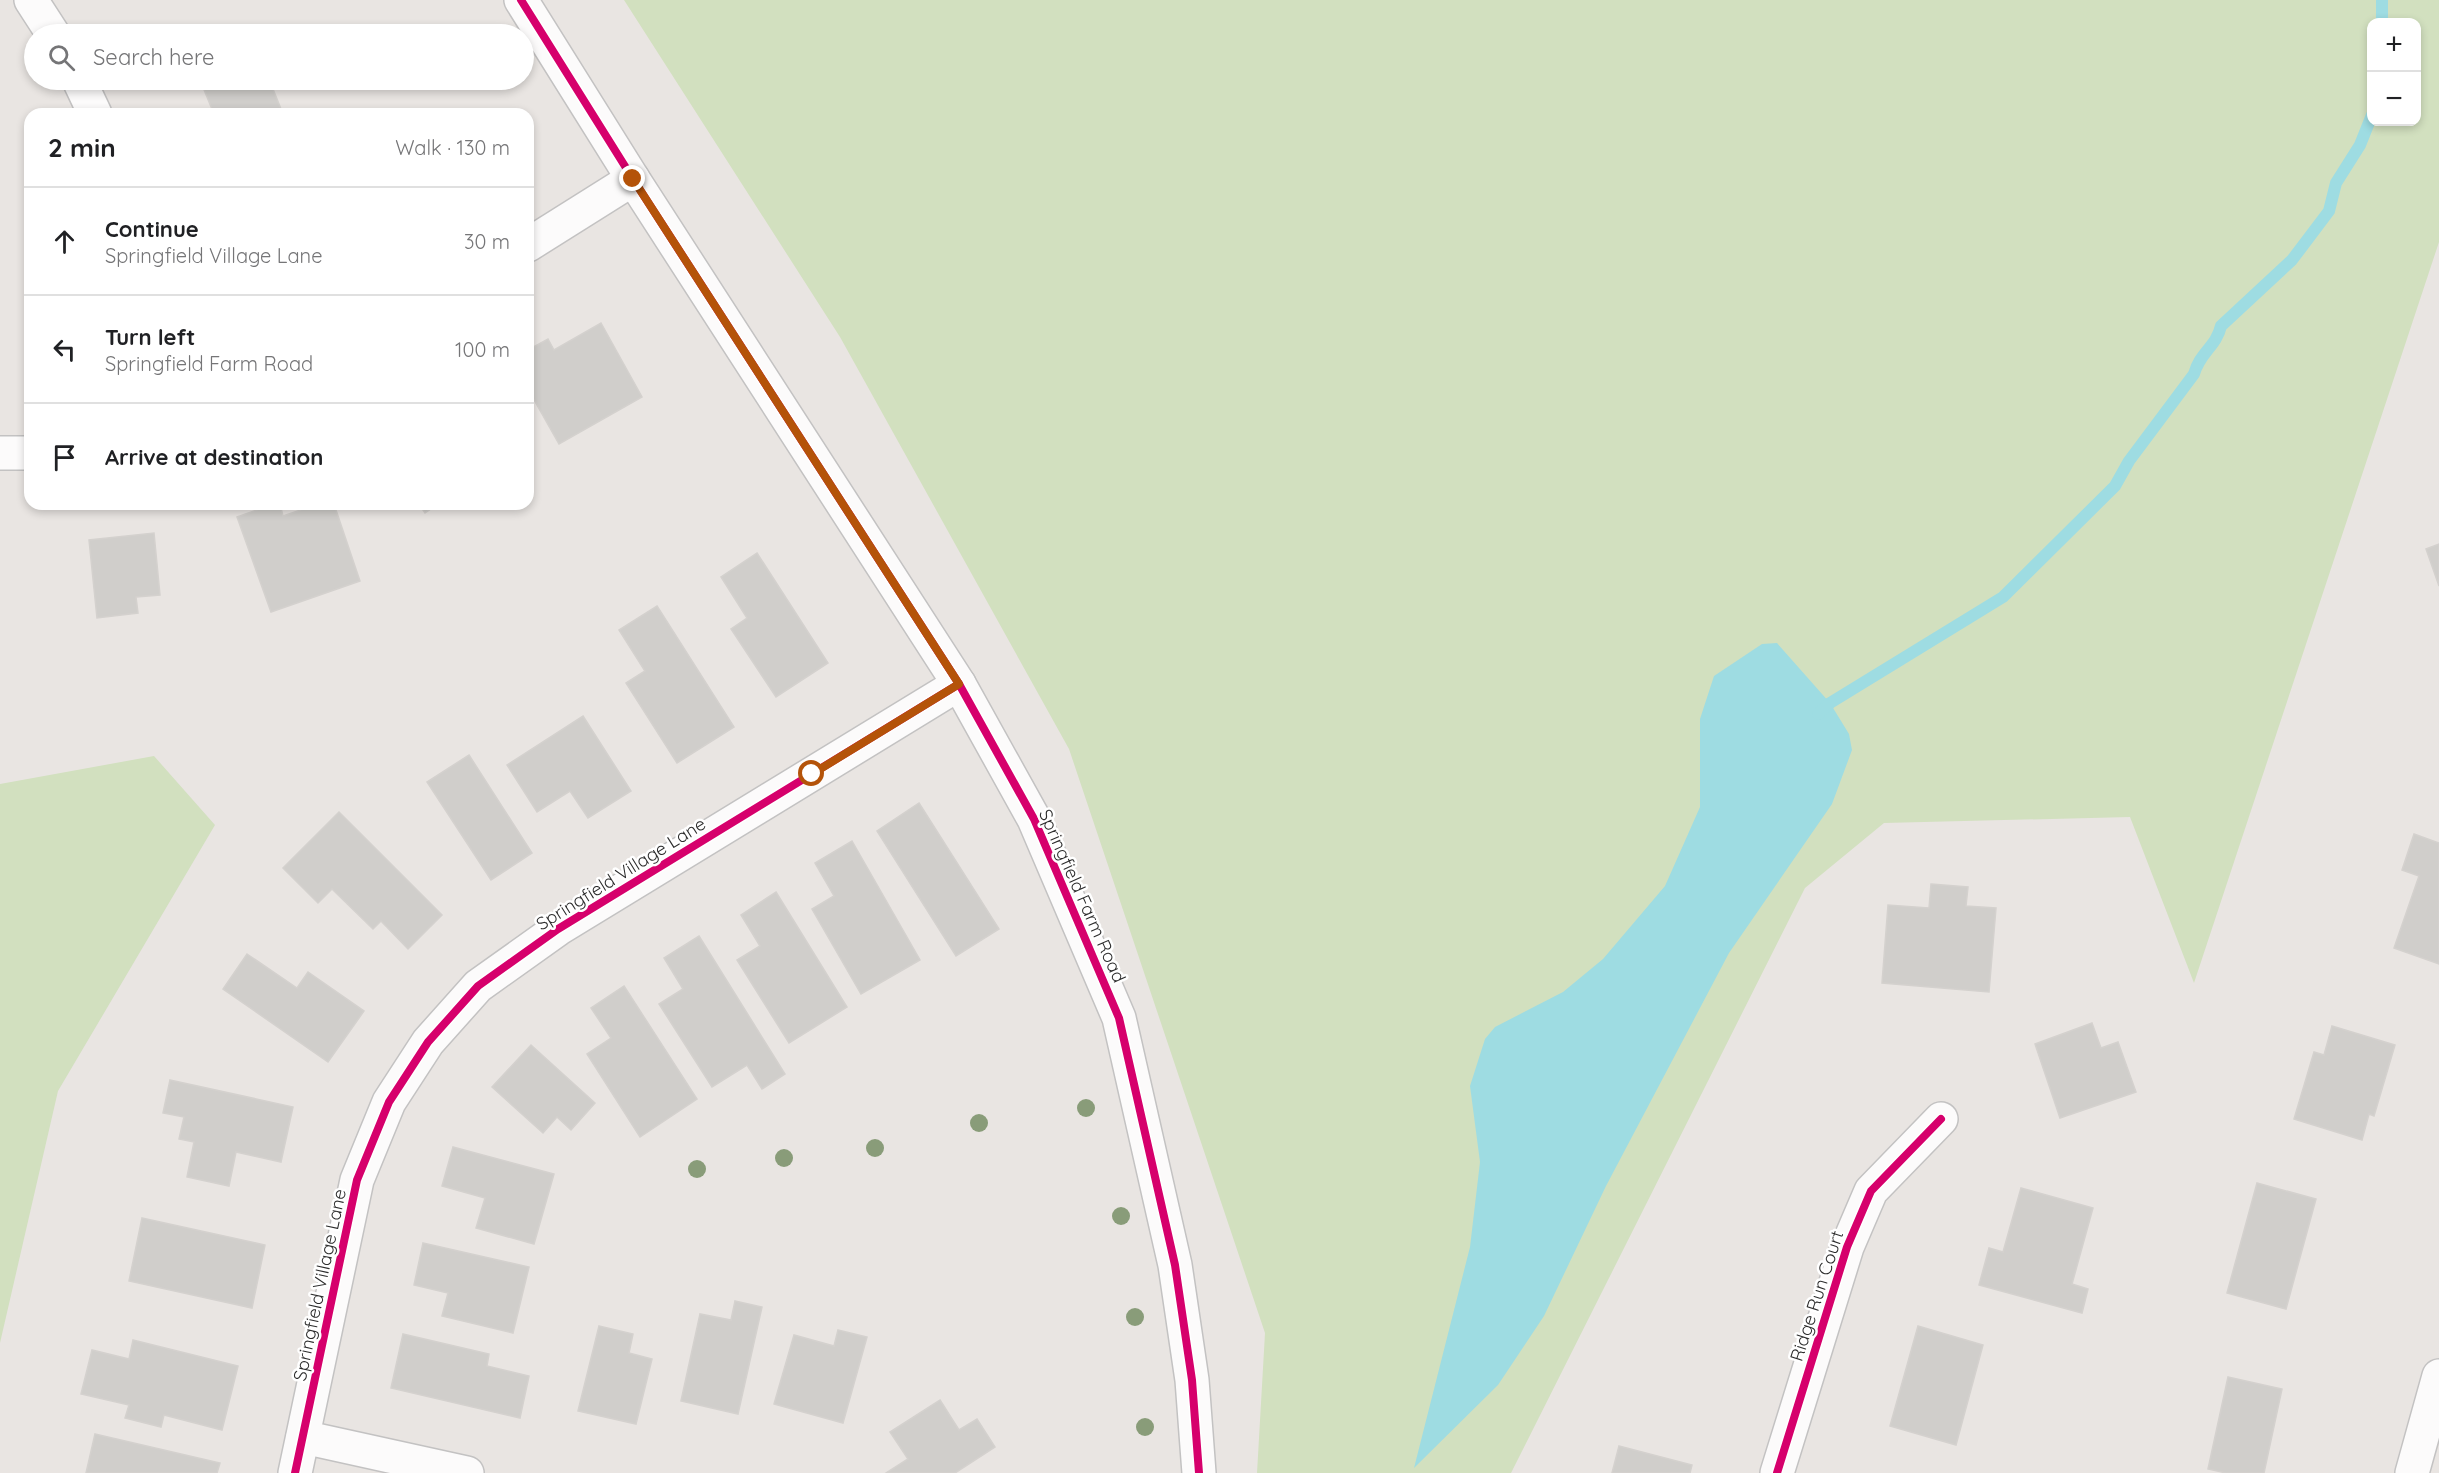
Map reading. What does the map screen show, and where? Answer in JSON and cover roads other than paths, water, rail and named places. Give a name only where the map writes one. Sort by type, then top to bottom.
[{"type":"street","points":[[31,0],[47,24]]},
{"type":"street","name":"Springfield Farm Road","points":[[521,0],[633,179],[959,684],[1034,819],[1119,1018],[1175,1266],[1192,1380],[1199,1473]]},
{"type":"street","points":[[84,90],[92,108]]},
{"type":"street","points":[[534,241],[633,179]]},
{"type":"street","points":[[0,453],[24,453]]},
{"type":"street","name":"Springfield Village Lane","points":[[295,1473],[357,1180],[389,1102],[428,1042],[478,986],[558,929],[959,684]]},
{"type":"street","name":"Ridge Run Court","points":[[1777,1473],[1847,1247],[1871,1191],[1941,1119]]},
{"type":"street","points":[[2412,1473],[2439,1376]]},
{"type":"street","points":[[303,1437],[467,1473]]},
{"type":"water","points":[[1777,643],[1830,703],[1849,734],[1852,750],[1832,804],[1729,953],[1606,1186],[1544,1316],[1498,1385],[1414,1468],[1470,1247],[1480,1162],[1470,1086],[1485,1039],[1495,1027],[1563,992],[1603,959],[1665,886],[1700,807],[1700,719],[1714,676],[1762,644]]},
{"type":"waterway","points":[[2382,0],[2382,18]]},
{"type":"waterway","points":[[1818,714],[1830,703],[2003,597],[2115,486],[2129,461],[2194,374],[2200,360],[2216,339],[2221,326],[2292,260],[2329,211],[2336,183],[2360,145],[2368,126]]}]
